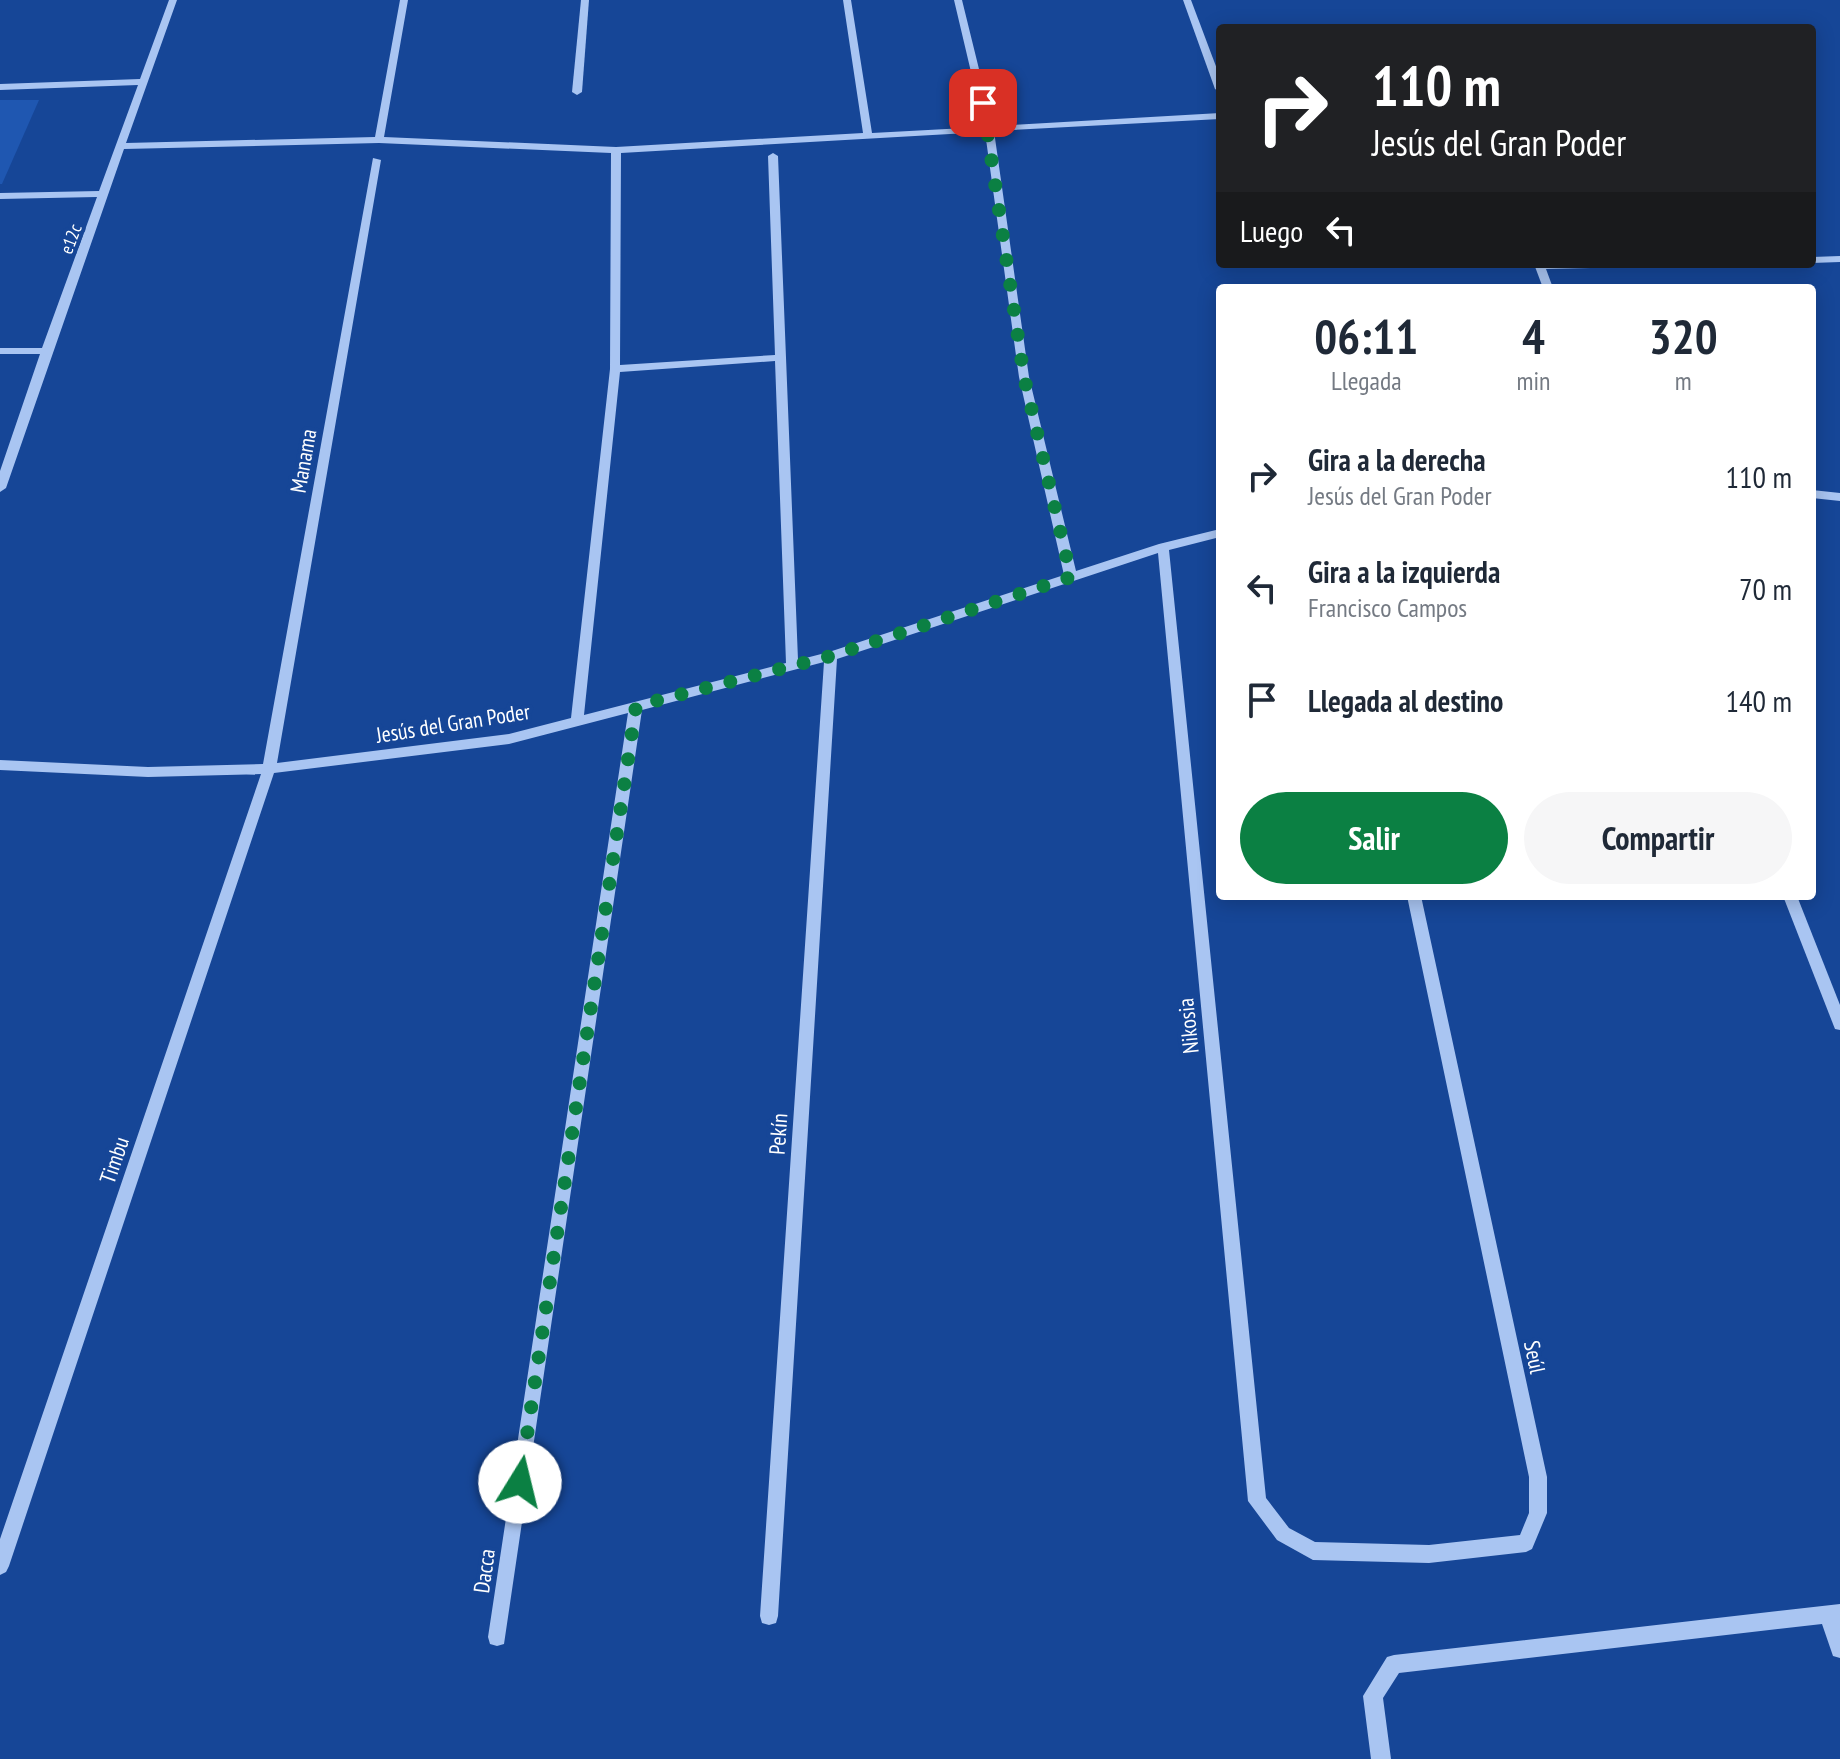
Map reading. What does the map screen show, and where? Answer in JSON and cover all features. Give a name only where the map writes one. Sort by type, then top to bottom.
[{"type":"street","name":"e12c","points":[[0,488],[173,0]]},
{"type":"street","points":[[379,140],[404,0]]},
{"type":"street","points":[[577,92],[585,0]]},
{"type":"street","points":[[847,0],[868,136]]},
{"type":"street","points":[[958,0],[989,129],[1024,377],[1071,577]]},
{"type":"street","points":[[1187,0],[1216,78]]},
{"type":"street","points":[[0,87],[144,82]]},
{"type":"street","points":[[122,146],[379,140],[616,150],[1216,116]]},
{"type":"street","points":[[577,721],[615,369],[616,150]]},
{"type":"street","points":[[773,156],[778,358],[792,666]]},
{"type":"street","name":"Manama","points":[[269,769],[376,160]]},
{"type":"street","points":[[0,196],[105,194]]},
{"type":"street","points":[[1816,260],[1840,259]]},
{"type":"street","points":[[0,351],[47,351]]},
{"type":"street","points":[[615,369],[778,358]]},
{"type":"street","points":[[1816,494],[1840,497]]},
{"type":"street","name":"Jesús del Gran Poder","points":[[0,765],[148,772],[269,769],[509,739],[831,656],[1163,547],[1216,534]]},
{"type":"street","name":"Nikosia","points":[[1163,547],[1257,1501]]},
{"type":"street","name":"Pekín","points":[[769,1616],[831,656]]},
{"type":"street","name":"Dacca","points":[[497,1637],[636,706]]},
{"type":"street","name":"Timbu","points":[[0,1566],[269,769]]},
{"type":"street","name":"Seúl","points":[[1257,1501],[1283,1534],[1313,1551],[1429,1554],[1526,1543],[1538,1513],[1538,1477],[1415,900]]},
{"type":"street","points":[[1792,900],[1840,1024]]},
{"type":"street","points":[[1381,1759],[1373,1696],[1394,1664],[1834,1614],[1840,1649]]},
{"type":"shaded area","points":[[0,100],[39,100],[2,184],[0,184]]},
{"type":"route","points":[[520,1482],[636,706],[831,656],[1071,577],[1024,377],[983,103]]}]
